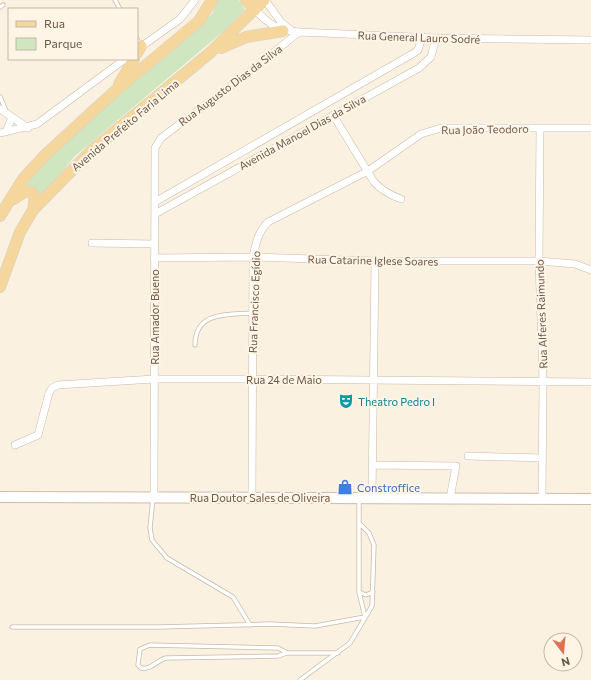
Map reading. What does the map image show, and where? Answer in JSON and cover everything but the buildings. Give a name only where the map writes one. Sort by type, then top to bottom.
[{"type":"main road","points":[[0,216],[23,179],[44,156],[115,91],[199,21],[212,0]]},
{"type":"main road","points":[[246,0],[255,10]]},
{"type":"main road","name":"Avenida Prefeito Faria Lima","points":[[0,287],[20,232],[33,210],[91,151],[211,52],[264,0]]},
{"type":"main road","points":[[211,52],[246,37],[292,32]]},
{"type":"main road","points":[[115,91],[133,60]]},
{"type":"main road","points":[[8,204],[23,191],[28,191],[32,193],[35,200],[33,210]]},
{"type":"main road","name":"Rua Doutor Sales de Oliveira","points":[[0,497],[591,499]]},
{"type":"street","points":[[138,47],[180,19],[195,0]]},
{"type":"street","points":[[264,0],[281,22],[292,32]]},
{"type":"street","points":[[255,10],[271,24],[292,32]]},
{"type":"street","name":"Rua General Lauro Sodré","points":[[292,32],[436,38],[591,40]]},
{"type":"street","name":"Rua Augusto Dias da Silva","points":[[161,138],[242,78],[292,32]]},
{"type":"street","name":"Avenida Manoel Dias da Silva","points":[[155,202],[414,53],[418,50],[422,37]]},
{"type":"street","name":"Avenida Manoel Dias da Silva","points":[[155,214],[426,63],[434,50],[436,38]]},
{"type":"street","points":[[3,132],[28,128],[42,122],[124,60]]},
{"type":"street","points":[[0,109],[28,128]]},
{"type":"street","points":[[333,115],[380,189],[402,199]]},
{"type":"street","points":[[3,132],[10,116]]},
{"type":"street","name":"Rua João Teodoro","points":[[368,171],[421,134],[441,128],[591,128]]},
{"type":"street","name":"Rua Alferes Raimundo","points":[[540,128],[539,261],[543,381],[542,500]]},
{"type":"street","name":"Rua Amador Bueno","points":[[154,497],[154,155],[155,148],[161,138]]},
{"type":"street","name":"Rua Francisco Egídio","points":[[252,498],[252,257],[257,239],[261,229],[268,222],[368,171]]},
{"type":"street","points":[[162,197],[168,206]]},
{"type":"street","points":[[92,243],[154,244]]},
{"type":"street","name":"Rua Catarine Iglese Soares","points":[[154,258],[252,257],[375,261],[539,261],[575,264],[591,270]]},
{"type":"street","points":[[372,498],[375,261]]},
{"type":"street","name":"Rua 24 de Maio","points":[[15,445],[38,435],[49,393],[55,386],[82,382],[252,379],[591,382]]},
{"type":"street","points":[[468,456],[542,458]]},
{"type":"street","points":[[373,465],[456,466],[450,498]]},
{"type":"lane","points":[[0,97],[10,116]]},
{"type":"lane","points":[[195,345],[197,333],[208,319],[214,315],[252,313]]},
{"type":"lane","points":[[154,497],[150,528],[152,540],[166,558],[233,597],[250,625]]},
{"type":"lane","points":[[359,498],[359,592],[365,617]]},
{"type":"lane","points":[[300,680],[350,643],[372,606],[374,545],[369,533],[359,522]]},
{"type":"lane","points":[[359,592],[366,595],[373,592]]},
{"type":"lane","points":[[12,627],[159,627],[250,625],[315,626],[365,617]]},
{"type":"lane","points":[[287,653],[278,648],[150,645],[140,650],[138,665],[141,668],[150,668],[160,660],[166,658],[278,656],[287,653],[338,653]]},
{"type":"green space","points":[[217,0],[239,0],[245,10],[225,30],[75,156],[39,200],[23,183],[104,106],[212,14]]},
{"type":"place","name":"Theatro Pedro I","points":[[346,401]]},
{"type":"place","name":"Constroffice","points":[[345,487]]}]
